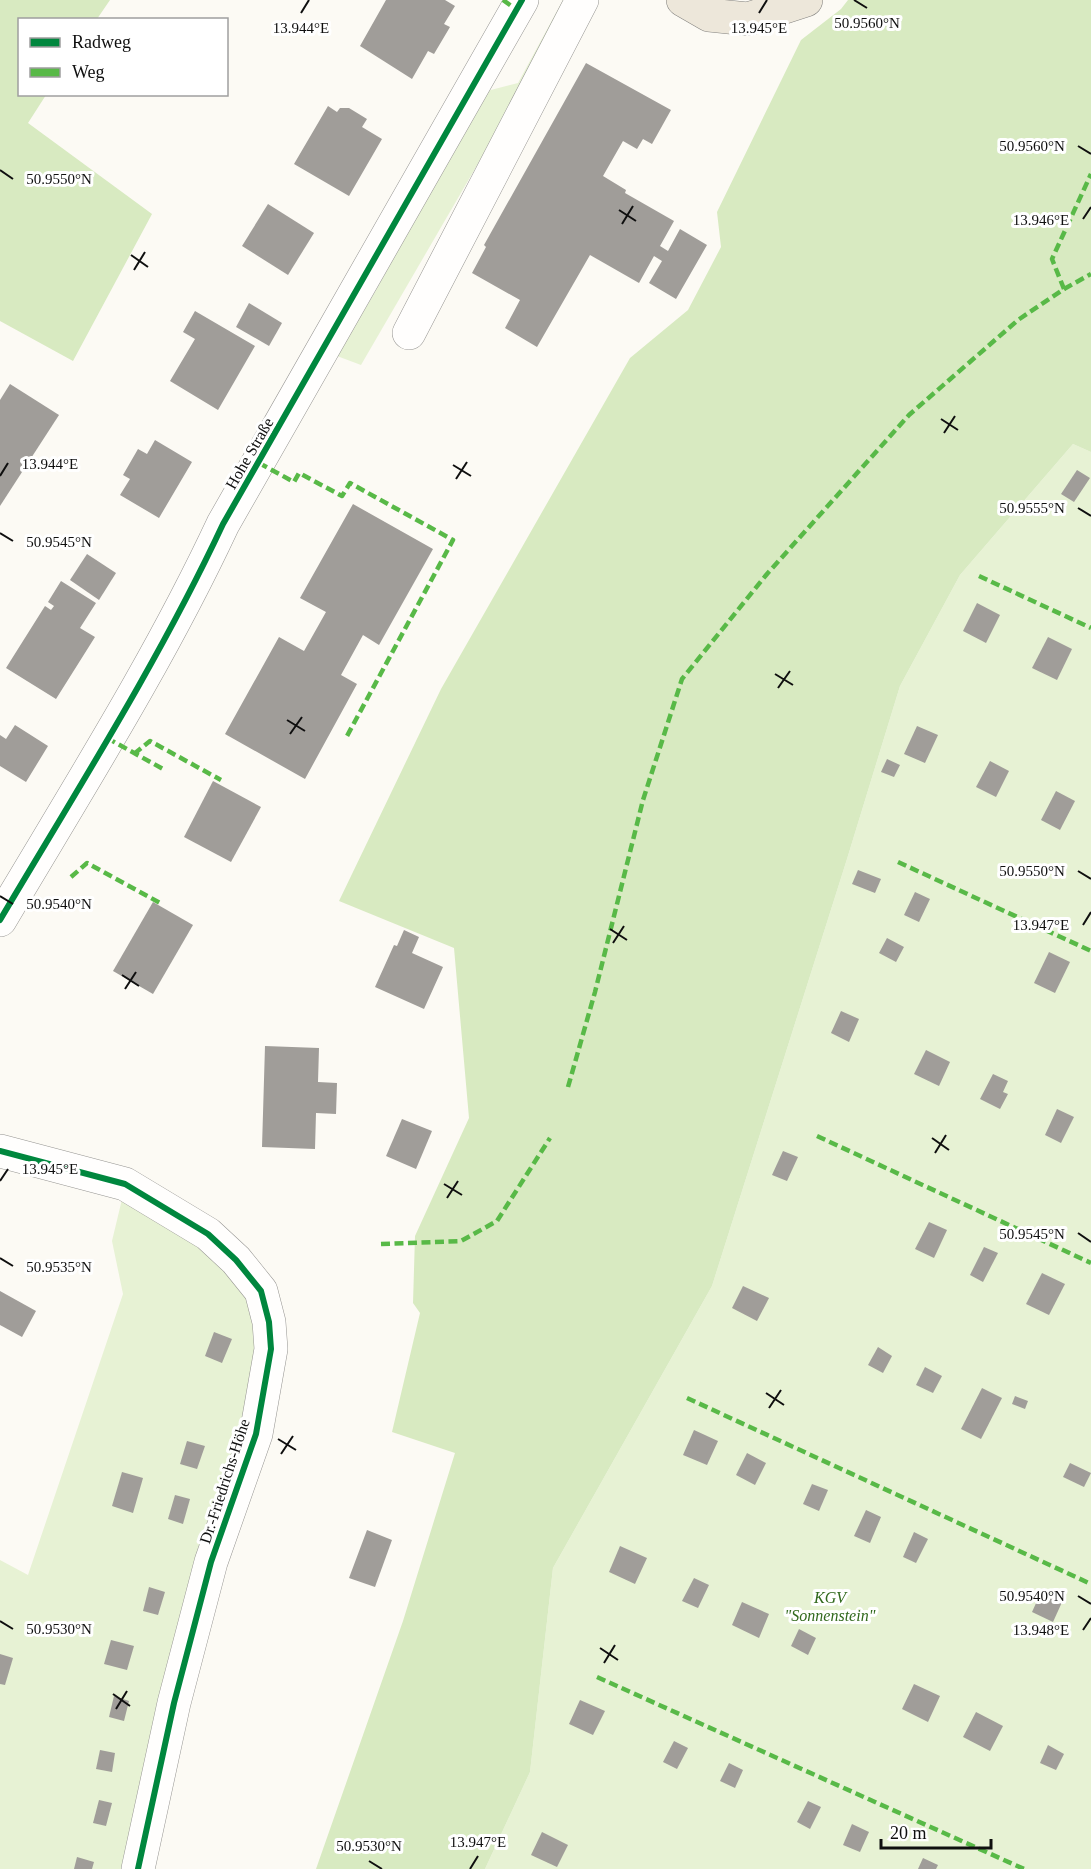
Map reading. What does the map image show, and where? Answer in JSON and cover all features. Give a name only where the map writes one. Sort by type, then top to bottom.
[{"type":"main road","points":[[683,0],[709,15],[748,19],[806,0]]},
{"type":"street","name":"Hohe Straße","points":[[0,920],[198,578],[223,524],[522,0]]},
{"type":"street","points":[[409,333],[582,0]]},
{"type":"street","name":"Dr.-Friedrichs-Höhe","points":[[0,1151],[125,1184],[208,1234],[236,1260],[261,1291],[269,1322],[271,1348],[256,1434],[211,1562],[174,1703],[138,1869]]},
{"type":"green space","points":[[0,0],[110,0],[98,18],[18,18],[18,96],[45,96],[28,123],[152,214],[73,361],[0,321]]},
{"type":"green space","points":[[563,0],[573,0],[361,365],[337,356],[375,292],[478,103],[487,91],[518,83]]},
{"type":"green space","points":[[848,0],[1091,0],[1091,452],[1073,444],[960,575],[900,686],[712,1286],[553,1568],[530,1772],[485,1869],[316,1869],[403,1621],[455,1453],[392,1432],[420,1313],[413,1303],[415,1236],[469,1118],[454,948],[339,901],[441,689],[630,358],[688,310],[721,247],[717,212],[801,40],[841,9]]},
{"type":"green space","name":"KGV \"Sonnenstein\"","points":[[1073,444],[1091,452],[1091,1869],[485,1869],[530,1772],[553,1568],[712,1286],[900,686],[960,575]]},
{"type":"green space","points":[[123,1195],[200,1242],[245,1294],[261,1349],[128,1869],[0,1869],[0,1560],[28,1575],[123,1294],[112,1241]]},
{"type":"building","points":[[386,0],[445,0],[455,6],[444,24],[450,27],[434,54],[428,51],[412,79],[360,46]]},
{"type":"building","points":[[586,63],[671,110],[652,144],[643,139],[637,149],[623,141],[603,176],[626,190],[625,193],[674,221],[660,246],[668,251],[680,229],[707,245],[676,299],[649,283],[662,261],[654,256],[639,283],[590,255],[537,347],[505,328],[520,300],[472,273],[486,247],[484,245]]},
{"type":"building","points":[[328,106],[337,112],[340,108],[349,108],[367,119],[362,127],[382,139],[349,196],[294,164]]},
{"type":"building","points":[[268,204],[314,233],[288,275],[242,246]]},
{"type":"building","points":[[249,303],[282,323],[269,346],[236,327]]},
{"type":"building","points":[[195,311],[255,346],[218,410],[170,381],[195,339],[183,332]]},
{"type":"building","points":[[10,384],[59,415],[0,506],[0,400]]},
{"type":"building","points":[[155,440],[192,462],[159,518],[120,495],[130,479],[123,475],[138,449],[147,454]]},
{"type":"building","points":[[1077,470],[1090,478],[1074,502],[1061,494]]},
{"type":"building","points":[[353,504],[433,549],[379,645],[363,635],[341,675],[357,684],[305,779],[225,734],[279,637],[304,651],[326,612],[300,598]]},
{"type":"building","points":[[87,554],[116,573],[99,600],[70,580]]},
{"type":"building","points":[[61,581],[96,603],[80,628],[95,637],[56,699],[6,668],[45,606],[51,610],[54,606],[48,602]]},
{"type":"building","points":[[977,603],[1000,615],[986,643],[963,631]]},
{"type":"building","points":[[1048,637],[1072,649],[1057,680],[1032,668]]},
{"type":"building","points":[[15,725],[48,746],[26,782],[0,766],[0,735],[6,739]]},
{"type":"building","points":[[917,726],[938,735],[925,763],[904,754]]},
{"type":"building","points":[[887,759],[900,765],[894,777],[881,772]]},
{"type":"building","points":[[990,761],[1009,771],[996,797],[976,787]]},
{"type":"building","points":[[213,781],[261,807],[231,862],[184,837]]},
{"type":"building","points":[[1056,791],[1075,801],[1060,830],[1041,820]]},
{"type":"building","points":[[858,870],[881,879],[875,893],[852,884]]},
{"type":"building","points":[[915,892],[930,899],[919,922],[904,915]]},
{"type":"building","points":[[153,902],[193,925],[153,994],[113,971]]},
{"type":"building","points":[[404,930],[419,937],[412,953],[443,967],[424,1009],[375,987],[394,945],[397,946]]},
{"type":"building","points":[[887,938],[904,947],[896,962],[879,953]]},
{"type":"building","points":[[1049,952],[1070,962],[1055,993],[1034,983]]},
{"type":"building","points":[[841,1011],[859,1019],[849,1042],[831,1033]]},
{"type":"building","points":[[265,1046],[319,1048],[318,1082],[337,1083],[336,1114],[316,1113],[315,1149],[262,1147]]},
{"type":"building","points":[[926,1050],[950,1062],[939,1086],[914,1074]]},
{"type":"building","points":[[993,1074],[1008,1081],[1003,1092],[1008,1094],[1000,1109],[980,1099]]},
{"type":"building","points":[[1057,1109],[1074,1117],[1061,1143],[1045,1135]]},
{"type":"building","points":[[402,1119],[432,1131],[416,1169],[386,1156]]},
{"type":"building","points":[[783,1151],[798,1157],[787,1181],[772,1175]]},
{"type":"building","points":[[929,1222],[947,1230],[934,1258],[915,1249]]},
{"type":"building","points":[[984,1247],[998,1253],[983,1282],[970,1275]]},
{"type":"building","points":[[1042,1273],[1065,1284],[1049,1315],[1026,1304]]},
{"type":"building","points":[[743,1286],[769,1298],[757,1321],[732,1308]]},
{"type":"building","points":[[0,1291],[36,1311],[22,1337],[0,1325]]},
{"type":"building","points":[[214,1332],[232,1339],[222,1363],[205,1356]]},
{"type":"building","points":[[878,1347],[892,1356],[883,1373],[868,1365]]},
{"type":"building","points":[[925,1367],[942,1376],[933,1393],[916,1385]]},
{"type":"building","points":[[982,1388],[1002,1398],[981,1439],[961,1429]]},
{"type":"building","points":[[1015,1396],[1028,1401],[1025,1409],[1012,1404]]},
{"type":"building","points":[[694,1430],[718,1441],[707,1465],[683,1455]]},
{"type":"building","points":[[187,1441],[205,1446],[197,1469],[180,1464]]},
{"type":"building","points":[[747,1453],[766,1463],[755,1485],[736,1475]]},
{"type":"building","points":[[1070,1463],[1091,1473],[1084,1487],[1063,1477]]},
{"type":"building","points":[[122,1472],[143,1478],[133,1513],[112,1506]]},
{"type":"building","points":[[812,1484],[828,1490],[819,1511],[803,1504]]},
{"type":"building","points":[[175,1495],[190,1499],[183,1524],[168,1519]]},
{"type":"building","points":[[866,1510],[881,1517],[870,1543],[854,1536]]},
{"type":"building","points":[[367,1530],[392,1540],[375,1587],[349,1578]]},
{"type":"building","points":[[914,1532],[928,1539],[916,1563],[903,1557]]},
{"type":"building","points":[[620,1546],[647,1558],[635,1584],[609,1572]]},
{"type":"building","points":[[694,1578],[709,1585],[698,1608],[682,1601]]},
{"type":"building","points":[[149,1587],[165,1592],[158,1615],[143,1611]]},
{"type":"building","points":[[1042,1590],[1063,1600],[1053,1622],[1032,1612]]},
{"type":"building","points":[[742,1602],[769,1614],[759,1638],[732,1625]]},
{"type":"building","points":[[799,1629],[816,1638],[808,1655],[791,1646]]},
{"type":"building","points":[[111,1640],[134,1646],[127,1670],[104,1664]]},
{"type":"building","points":[[0,1654],[13,1658],[5,1685],[0,1684]]},
{"type":"building","points":[[914,1684],[940,1696],[928,1722],[902,1709]]},
{"type":"building","points":[[114,1696],[129,1701],[124,1721],[109,1717]]},
{"type":"building","points":[[580,1700],[605,1711],[593,1735],[569,1724]]},
{"type":"building","points":[[976,1712],[1003,1726],[990,1751],[963,1737]]},
{"type":"building","points":[[674,1741],[688,1748],[677,1769],[663,1762]]},
{"type":"building","points":[[1048,1745],[1064,1754],[1056,1770],[1040,1763]]},
{"type":"building","points":[[100,1750],[115,1753],[112,1772],[96,1769]]},
{"type":"building","points":[[729,1763],[743,1770],[735,1788],[720,1781]]},
{"type":"building","points":[[99,1800],[112,1803],[106,1826],[93,1823]]},
{"type":"building","points":[[808,1801],[821,1807],[810,1829],[797,1822]]},
{"type":"building","points":[[852,1824],[869,1832],[860,1852],[843,1845]]},
{"type":"building","points":[[542,1832],[568,1845],[557,1867],[531,1855]]},
{"type":"building","points":[[77,1857],[94,1862],[92,1869],[74,1869]]},
{"type":"building","points":[[923,1858],[938,1865],[936,1869],[918,1869]]},
{"type":"marked path","points":[[503,0],[517,10]]},
{"type":"marked path","points":[[568,1087],[595,992],[643,800],[682,679],[767,574],[909,415],[1018,320],[1064,289],[1052,259],[1091,174]]},
{"type":"marked path","points":[[1064,289],[1091,274]]},
{"type":"marked path","points":[[259,463],[294,482],[299,473],[342,496],[350,483],[453,540],[347,736]]},
{"type":"marked path","points":[[979,576],[1091,628]]},
{"type":"marked path","points":[[107,738],[163,769]]},
{"type":"marked path","points":[[134,754],[150,741],[221,780]]},
{"type":"marked path","points":[[898,862],[1091,951]]},
{"type":"marked path","points":[[71,877],[87,863],[162,904]]},
{"type":"marked path","points":[[817,1136],[1091,1263]]},
{"type":"marked path","points":[[381,1244],[461,1241],[497,1221],[550,1138]]},
{"type":"marked path","points":[[687,1398],[1091,1584]]},
{"type":"marked path","points":[[597,1677],[1024,1869]]},
{"type":"cycle path","points":[[0,920],[145,675],[223,524],[522,0]]},
{"type":"cycle path","points":[[0,1151],[125,1184],[208,1234],[236,1260],[261,1291],[269,1322],[271,1349],[256,1434],[211,1562],[174,1703],[138,1869]]}]
